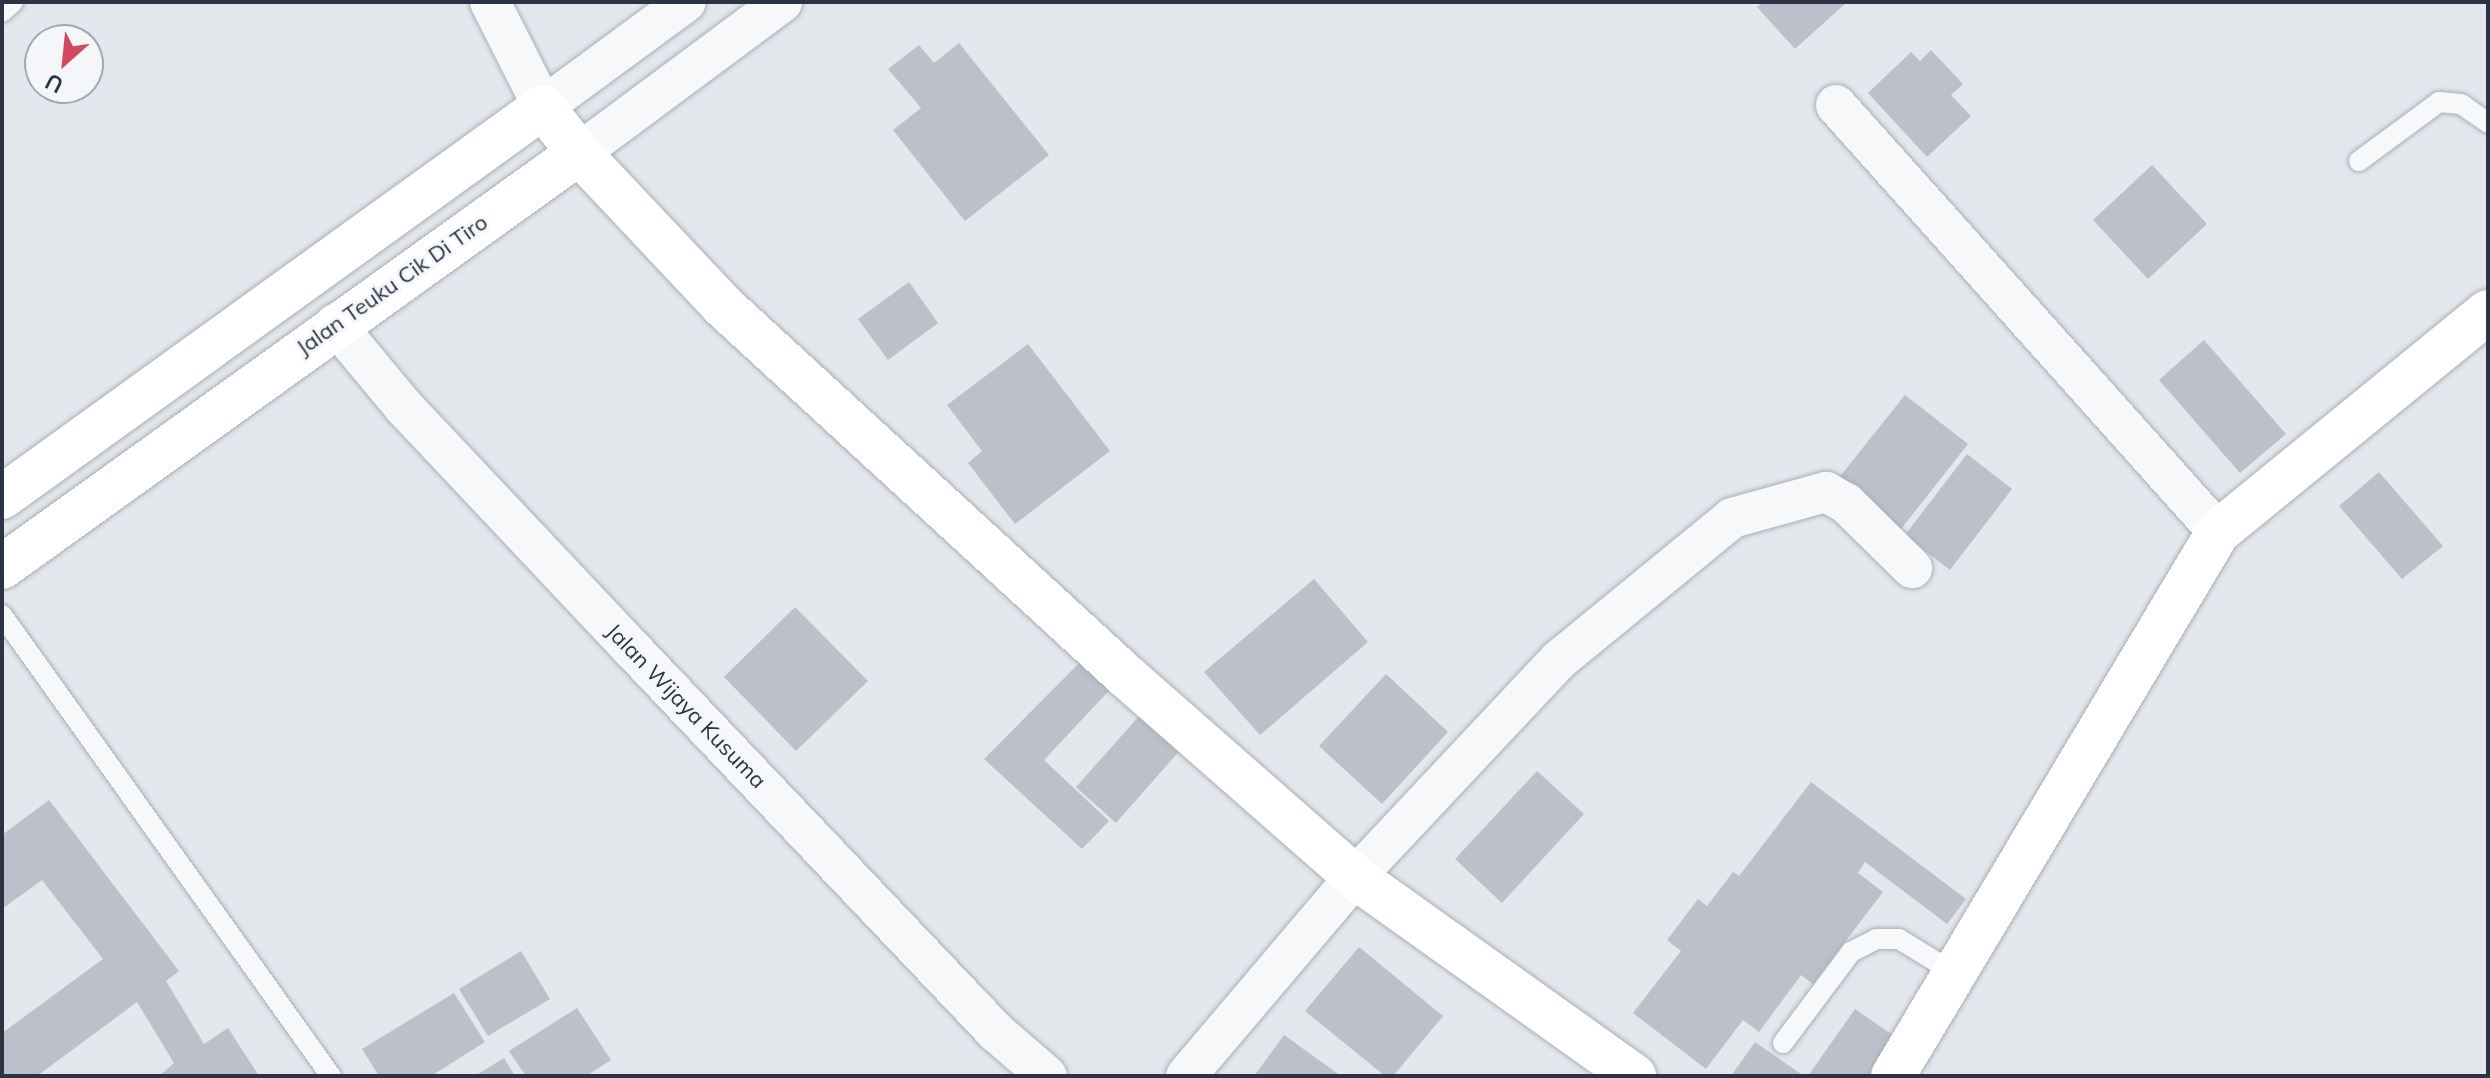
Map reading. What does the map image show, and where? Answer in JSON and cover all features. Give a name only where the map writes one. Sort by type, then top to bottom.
[{"type":"street","points":[[490,2],[543,107],[579,153],[723,306],[1355,877],[1634,1076]]},
{"type":"street","points":[[2,497],[686,2]]},
{"type":"street","name":"Jalan Teuku Cik Di Tiro","points":[[2,567],[335,324],[579,153],[782,2]]},
{"type":"street","points":[[1836,105],[2218,532]]},
{"type":"street","points":[[1893,1076],[1958,975],[2218,532],[2488,312]]},
{"type":"street","name":"Jalan Wijaya Kusuma","points":[[335,324],[404,407],[621,638],[996,1032],[1047,1076]]},
{"type":"street","points":[[134,404],[168,446]]},
{"type":"street","points":[[1186,1076],[1355,877],[1560,659],[1732,518],[1826,492],[1846,503],[1912,568]]},
{"type":"lane","points":[[2,12],[13,2]]},
{"type":"lane","points":[[2359,161],[2439,102],[2461,104],[2488,123]]},
{"type":"lane","points":[[2,615],[331,1076]]},
{"type":"lane","points":[[1783,1043],[1851,952],[1876,939],[1899,939],[1958,975]]},
{"type":"building","points":[[1763,2],[1847,2],[1795,49],[1757,7]]},
{"type":"building","points":[[959,43],[1049,155],[965,221],[893,130],[921,108],[888,69],[919,45],[934,63]]},
{"type":"building","points":[[1931,50],[1963,84],[1951,95],[1971,116],[1927,157],[1868,93],[1911,52],[1920,61]]},
{"type":"building","points":[[2152,165],[2207,224],[2148,279],[2093,220]]},
{"type":"building","points":[[909,282],[938,323],[888,360],[858,319]]},
{"type":"building","points":[[2204,340],[2286,434],[2240,473],[2159,380]]},
{"type":"building","points":[[1028,344],[1110,451],[1015,524],[968,463],[982,451],[947,405]]},
{"type":"building","points":[[1905,395],[1968,444],[1901,529],[1838,479]]},
{"type":"building","points":[[1967,454],[2012,489],[1950,570],[1905,535]]},
{"type":"building","points":[[2379,472],[2443,546],[2402,579],[2339,506]]},
{"type":"building","points":[[1314,579],[1368,642],[1260,735],[1204,672]]},
{"type":"building","points":[[795,607],[868,681],[796,751],[724,677]]},
{"type":"building","points":[[1090,652],[1120,679],[1044,760],[1109,821],[1082,849],[984,759]]},
{"type":"building","points":[[1386,674],[1448,732],[1382,804],[1319,746]]},
{"type":"building","points":[[1149,705],[1189,740],[1116,823],[1076,787]]},
{"type":"building","points":[[1537,771],[1584,814],[1502,903],[1455,859]]},
{"type":"building","points":[[1811,782],[1966,899],[1947,924],[1865,862],[1858,873],[1883,892],[1813,984],[1801,975],[1759,1032],[1743,1020],[1706,1069],[1633,1013],[1681,951],[1667,940],[1698,899],[1707,906],[1733,872],[1739,876]]},
{"type":"building","points":[[49,800],[179,971],[166,981],[204,1044],[228,1028],[259,1076],[159,1076],[174,1063],[137,1002],[37,1076],[2,1076],[2,1033],[103,959],[42,880],[2,909],[2,835]]},
{"type":"building","points":[[1359,947],[1443,1016],[1393,1076],[1385,1076],[1305,1011]]},
{"type":"building","points":[[521,951],[550,999],[488,1036],[459,989]]},
{"type":"building","points":[[454,993],[485,1042],[431,1076],[379,1076],[362,1049]]},
{"type":"building","points":[[577,1008],[611,1060],[586,1076],[526,1076],[509,1051]]},
{"type":"building","points":[[1855,1009],[1900,1040],[1875,1076],[1808,1076]]},
{"type":"building","points":[[1284,1035],[1341,1076],[1254,1076]]},
{"type":"building","points":[[1755,1042],[1804,1076],[1731,1076]]},
{"type":"building","points":[[504,1058],[515,1076],[475,1076]]}]
